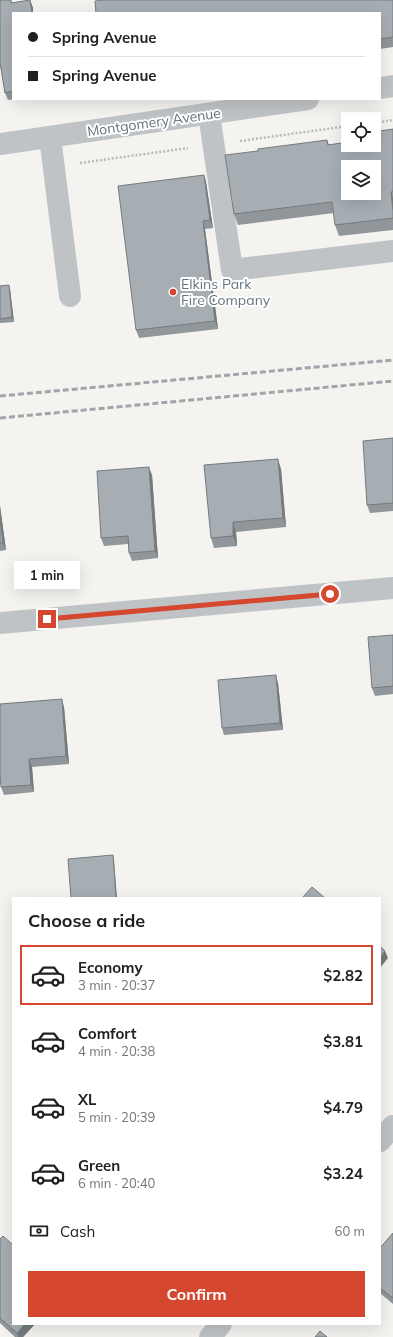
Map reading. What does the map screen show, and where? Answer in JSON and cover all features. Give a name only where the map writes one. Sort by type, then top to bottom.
[{"type":"street","points":[[381,88],[393,86]]},
{"type":"street","name":"Montgomery Avenue","points":[[0,144],[301,100]]},
{"type":"street","points":[[209,114],[232,270],[393,251]]},
{"type":"street","points":[[50,137],[70,296]]},
{"type":"street","points":[[0,623],[393,588]]},
{"type":"street","points":[[381,1139],[393,1126]]},
{"type":"street","points":[[210,1337],[220,1325]]},
{"type":"path","points":[[381,122],[393,120]]},
{"type":"path","points":[[54,166],[341,127]]},
{"type":"building","points":[[0,0],[11,0],[11,3],[30,0],[32,12],[12,12],[12,91],[5,93],[0,62]]},
{"type":"building","points":[[393,0],[393,37],[381,39],[381,12],[96,12],[95,1]]},
{"type":"building","points":[[393,129],[393,191],[391,192],[393,218],[335,225],[332,202],[234,214],[225,155],[327,140],[328,145],[341,143],[341,152],[381,152],[381,131]]},
{"type":"building","name":"Elkins Park Fire Company","points":[[204,175],[210,220],[203,221],[215,321],[136,330],[118,186]]},
{"type":"building","points":[[9,285],[12,317],[0,319],[0,286]]},
{"type":"building","points":[[393,438],[393,503],[367,505],[363,441]]},
{"type":"building","points":[[278,459],[283,518],[233,522],[233,536],[211,538],[204,465]]},
{"type":"building","points":[[149,467],[155,551],[129,553],[128,536],[101,538],[97,471]]},
{"type":"building","points":[[0,518],[3,543],[0,543]]},
{"type":"building","points":[[393,635],[393,686],[372,688],[368,637]]},
{"type":"building","points":[[276,675],[280,723],[222,728],[218,680]]},
{"type":"building","points":[[62,699],[66,756],[29,759],[31,785],[1,787],[0,704]]},
{"type":"building","points":[[113,855],[116,897],[71,897],[68,859]]},
{"type":"building","points":[[312,887],[324,897],[303,897]]},
{"type":"building","points":[[381,947],[385,951],[381,956]]},
{"type":"building","points":[[393,1233],[393,1298],[381,1289],[381,1247]]},
{"type":"building","points":[[3,1236],[12,1244],[12,1325],[24,1325],[17,1333],[0,1318],[0,1239]]},
{"type":"building","points":[[320,1331],[327,1337],[315,1337]]},
{"type":"railway","points":[[0,396],[393,360]]},
{"type":"railway","points":[[0,418],[393,381]]},
{"type":"place","name":"Elkins Park Fire Company","points":[[173,292]]},
{"type":"route","points":[[47,619],[330,594]]}]
